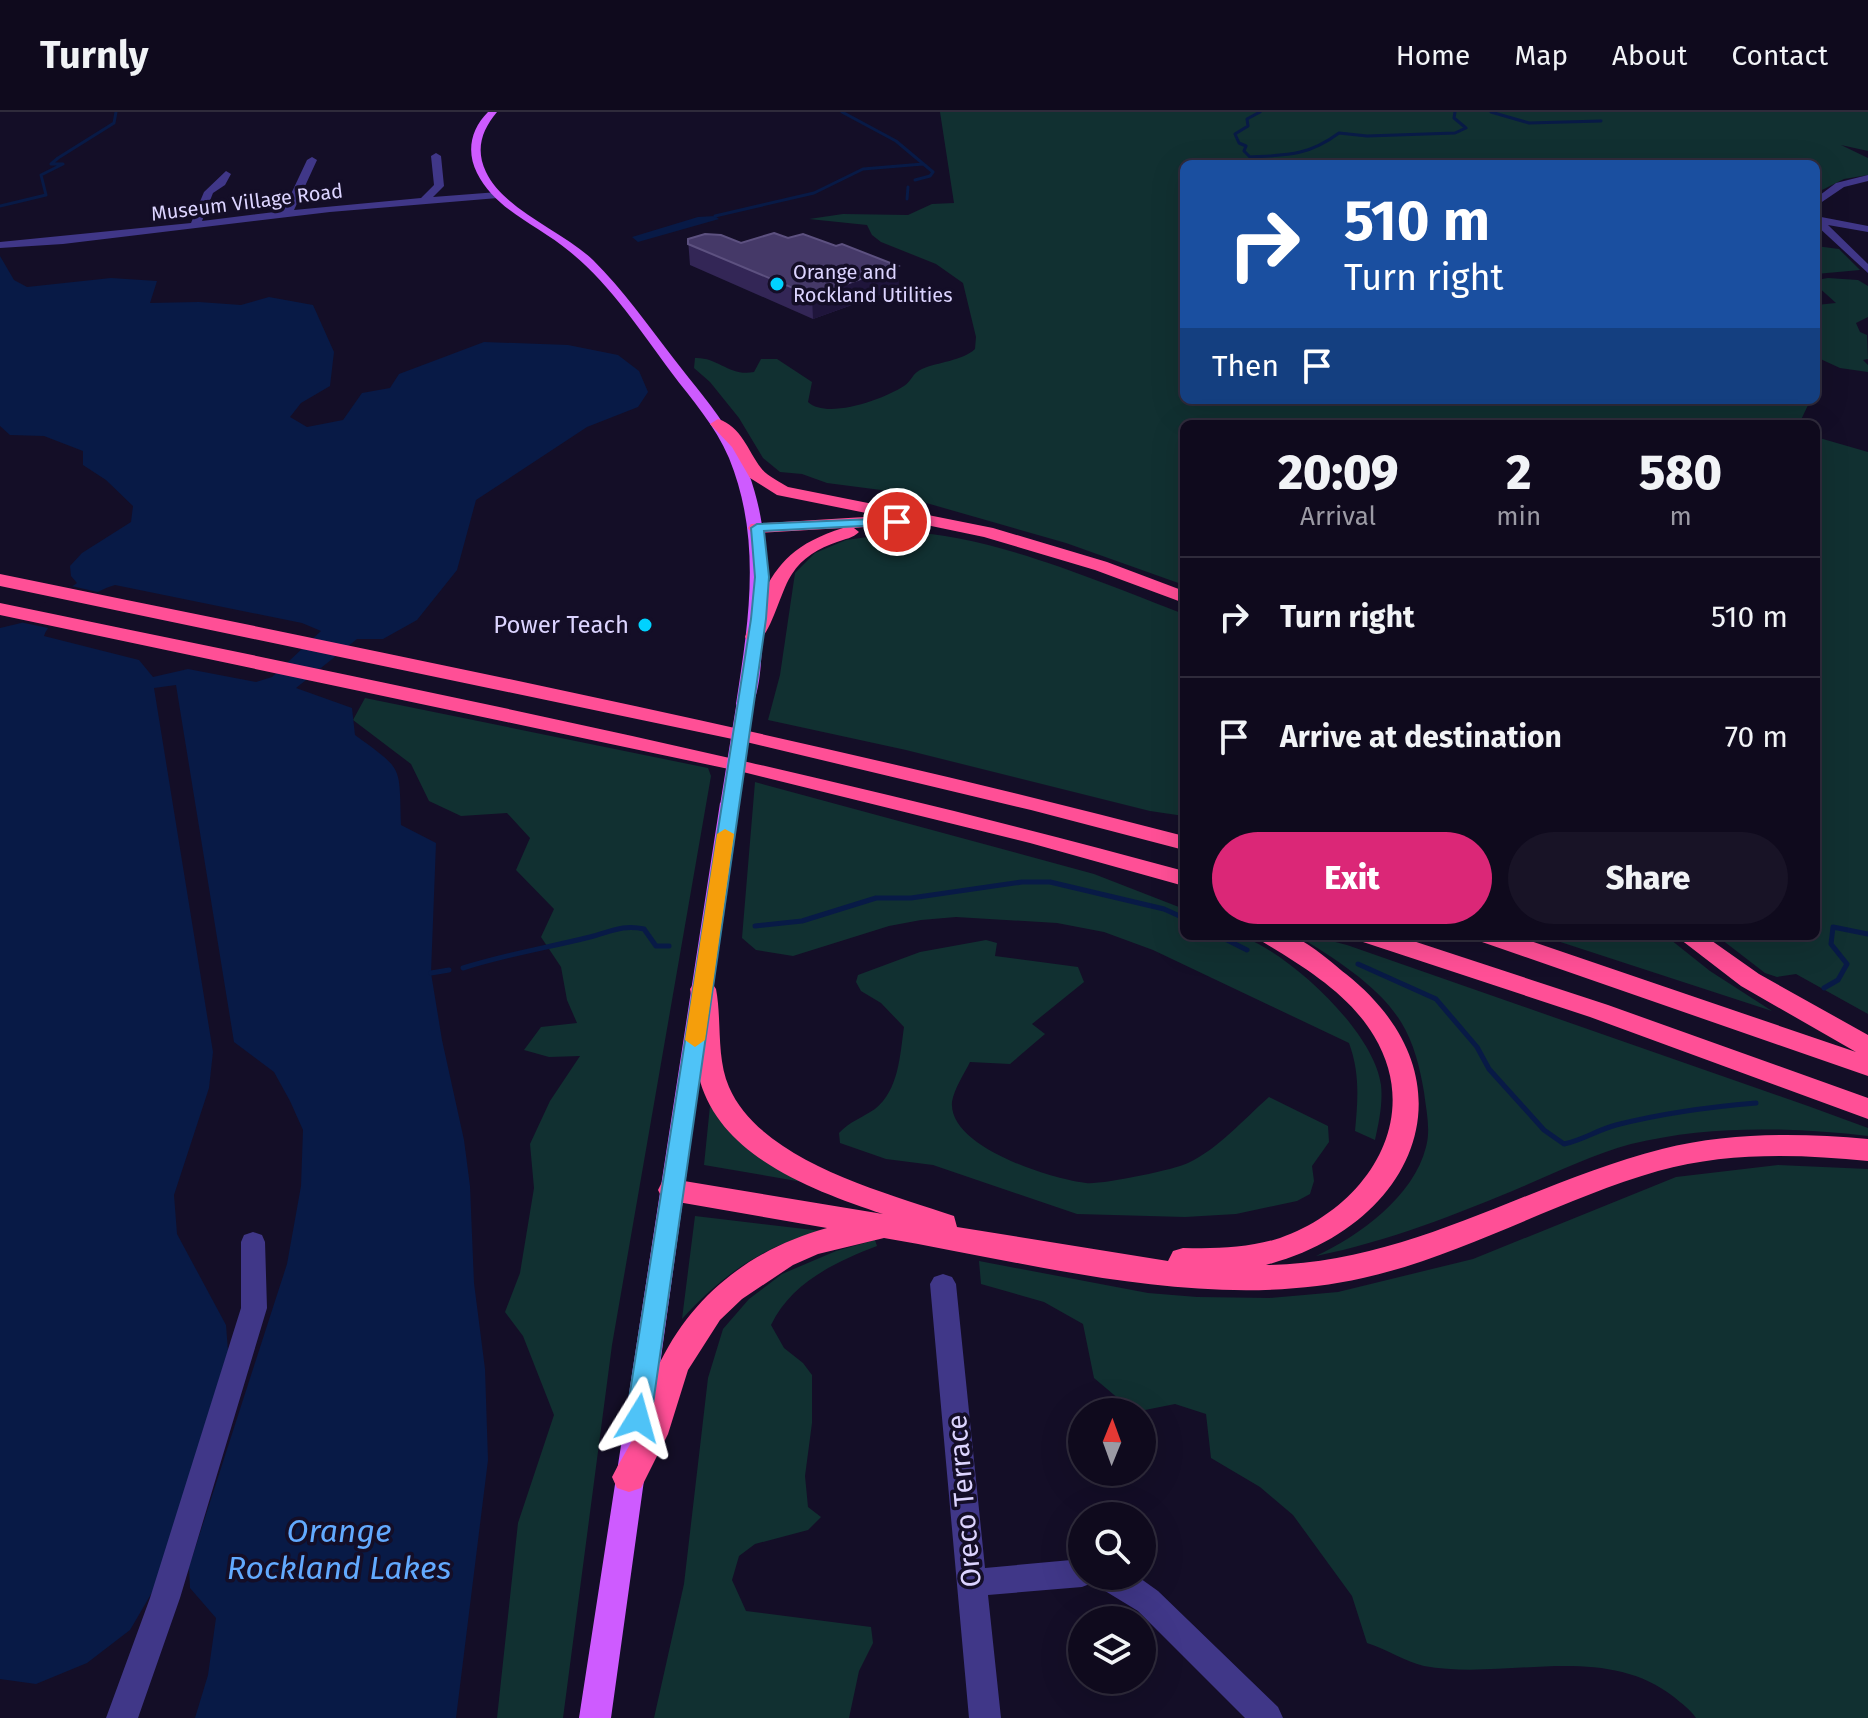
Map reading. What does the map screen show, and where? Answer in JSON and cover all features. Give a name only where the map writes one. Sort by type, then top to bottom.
[{"type":"highway","points":[[718,424],[739,444],[756,474],[776,488],[818,500],[1013,539],[1180,596]]},
{"type":"highway","points":[[755,637],[778,576],[805,551],[822,541],[855,531],[925,521]]},
{"type":"highway","points":[[757,528],[925,521],[1039,552],[1180,602]]},
{"type":"highway","points":[[0,580],[802,746],[1180,842]]},
{"type":"highway","points":[[0,609],[767,770],[1007,829],[1180,878]]},
{"type":"highway","points":[[1079,814],[1180,834]]},
{"type":"highway","points":[[1007,829],[1054,850],[1180,892]]},
{"type":"highway","points":[[673,1184],[1140,1257],[1208,1261],[1291,1246],[1326,1229],[1354,1210],[1386,1173],[1399,1147],[1407,1105],[1402,1075],[1385,1033],[1364,1006],[1333,978],[1278,940]]},
{"type":"highway","points":[[1384,940],[1585,1006],[1868,1109]]},
{"type":"highway","points":[[1503,940],[1868,1066]]},
{"type":"highway","points":[[1694,940],[1750,980],[1868,1047]]},
{"type":"highway","points":[[703,989],[709,1011],[714,1082],[728,1111],[750,1135],[783,1158],[808,1170],[944,1224]]},
{"type":"highway","points":[[673,1184],[908,1230],[1160,1273],[1237,1278],[1291,1277],[1358,1268],[1425,1250],[1612,1175],[1683,1154],[1766,1145],[1868,1150]]},
{"type":"highway","points":[[629,1477],[647,1446],[682,1350],[708,1311],[738,1282],[773,1260],[820,1242],[864,1232],[908,1230]]},
{"type":"main road","points":[[493,112],[476,134],[476,153],[482,173],[498,195],[575,249],[607,281],[718,424],[736,458],[757,528],[762,577],[595,1718]]},
{"type":"street","points":[[424,201],[439,186],[436,156]]},
{"type":"street","points":[[287,215],[312,160]]},
{"type":"street","points":[[195,225],[209,192],[221,183],[226,174]]},
{"type":"street","points":[[1820,200],[1840,185],[1868,178]]},
{"type":"street","name":"Museum Village Road","points":[[0,245],[498,195]]},
{"type":"street","points":[[1820,221],[1868,229]]},
{"type":"street","points":[[1820,224],[1868,270]]},
{"type":"street","points":[[122,1718],[165,1598],[254,1308],[253,1242]]},
{"type":"street","name":"Oreco Terrace","points":[[943,1284],[985,1718]]},
{"type":"street","points":[[971,1583],[1068,1574]]},
{"type":"street","points":[[1133,1590],[1148,1601],[1267,1718]]},
{"type":"green space","points":[[940,112],[1868,112],[1868,151],[1841,145],[1868,158],[1868,175],[1844,179],[1820,191],[1820,160],[1180,160],[1180,404],[1809,404],[1801,420],[1180,420],[1180,584],[1066,543],[881,490],[827,483],[802,474],[780,472],[763,458],[739,418],[710,382],[694,368],[695,358],[711,360],[746,373],[754,372],[761,359],[777,359],[812,382],[808,402],[828,409],[856,406],[883,397],[904,386],[919,371],[975,349],[976,337],[963,283],[936,264],[881,242],[872,235],[867,225],[809,219],[843,214],[908,215],[932,204],[954,203]]},
{"type":"green space","points":[[1820,247],[1839,249],[1860,270],[1820,274]]},
{"type":"green space","points":[[1820,279],[1858,280],[1868,286],[1868,317],[1856,323],[1860,332],[1867,335],[1868,359],[1863,360],[1868,365],[1868,372],[1840,368],[1820,359],[1820,305],[1836,303],[1820,289]]},
{"type":"green space","points":[[1820,438],[1868,452],[1868,1014],[1796,974],[1777,977],[1765,973],[1722,940],[1820,940]]},
{"type":"green space","points":[[904,532],[972,541],[1046,562],[1180,612],[1180,815],[1150,811],[906,750],[768,720],[780,675],[795,573],[815,553],[846,540]]},
{"type":"green space","points":[[365,698],[708,768],[711,776],[612,1345],[563,1718],[497,1718],[518,1523],[554,1415],[523,1336],[505,1312],[520,1273],[534,1188],[530,1144],[550,1101],[580,1056],[549,1057],[524,1050],[541,1027],[577,1023],[567,1000],[561,967],[541,937],[554,909],[516,870],[530,838],[507,813],[461,816],[429,801],[411,764],[353,720]]},
{"type":"green space","points":[[755,782],[1094,874],[1180,907],[1180,940],[1250,940],[1308,979],[1348,1020],[1375,1064],[1381,1085],[1381,1106],[1375,1140],[1355,1131],[1357,1076],[1349,1043],[1153,950],[1104,932],[1057,923],[956,917],[889,926],[793,956],[756,950],[742,938]]},
{"type":"green space","points":[[986,940],[997,943],[995,956],[1078,967],[1084,982],[1032,1024],[1045,1034],[1010,1064],[970,1062],[952,1102],[955,1118],[966,1133],[1004,1158],[1027,1167],[1070,1180],[1106,1182],[1188,1163],[1220,1142],[1269,1097],[1328,1126],[1329,1142],[1312,1166],[1314,1181],[1310,1194],[1297,1201],[1236,1214],[1185,1217],[1077,1214],[933,1165],[886,1159],[840,1143],[839,1133],[875,1109],[889,1092],[897,1071],[904,1027],[881,1003],[861,991],[856,982],[858,975],[920,952]]},
{"type":"green space","points":[[1304,940],[1328,940],[1347,945],[1808,1106],[1868,1128],[1868,1136],[1809,1131],[1719,1131],[1689,1133],[1631,1144],[1422,1226],[1316,1256],[1367,1226],[1397,1198],[1420,1165],[1427,1140],[1424,1092],[1410,1038],[1381,996],[1341,963]]},
{"type":"green space","points":[[1554,940],[1671,940],[1710,971],[1772,1011]]},
{"type":"green space","points":[[710,1106],[731,1132],[814,1184],[704,1165]]},
{"type":"green space","points":[[1778,1165],[1868,1169],[1868,1718],[1696,1718],[1674,1697],[1646,1680],[1617,1671],[1553,1666],[1455,1669],[1424,1666],[1367,1643],[1352,1596],[1293,1515],[1260,1487],[1211,1458],[1206,1414],[1175,1404],[1156,1408],[1156,1398],[1118,1398],[1094,1378],[1083,1324],[1044,1302],[981,1284],[979,1261],[1148,1293],[1269,1298],[1338,1292],[1473,1259],[1676,1177]]},
{"type":"green space","points":[[695,1216],[822,1231],[781,1244],[745,1264],[682,1319]]},
{"type":"green space","points":[[875,1240],[877,1246],[830,1267],[802,1286],[790,1297],[771,1325],[784,1348],[812,1375],[812,1423],[805,1476],[808,1507],[821,1517],[808,1530],[755,1544],[739,1556],[732,1580],[746,1611],[871,1627],[873,1643],[859,1671],[849,1718],[654,1718],[684,1584],[708,1378],[723,1329],[749,1299],[782,1274],[836,1251]]},
{"type":"water","points":[[715,216],[719,219],[638,242],[632,237],[698,217]]},
{"type":"water","name":"Orange Rockland Lakes","points":[[0,256],[14,280],[27,287],[111,278],[157,281],[150,303],[241,305],[269,297],[313,305],[334,352],[330,386],[301,403],[290,417],[307,427],[343,420],[362,393],[390,388],[399,374],[484,342],[568,345],[618,355],[639,371],[648,392],[638,407],[587,427],[476,500],[457,570],[417,620],[383,639],[357,639],[296,688],[352,708],[355,735],[391,763],[396,771],[401,825],[436,843],[431,973],[470,1186],[474,1283],[485,1369],[488,1460],[456,1718],[195,1718],[208,1675],[216,1618],[190,1588],[189,1567],[287,1264],[301,1186],[303,1130],[274,1072],[234,1042],[176,685],[154,688],[213,1052],[209,1088],[174,1195],[177,1234],[226,1325],[228,1351],[154,1589],[130,1630],[87,1663],[36,1684],[0,1679],[0,628],[21,623],[77,583],[71,576],[70,566],[82,553],[131,522],[133,506],[106,480],[83,465],[83,451],[44,436],[10,435],[0,426]],"holes":[[[115,585],[302,623],[321,631],[272,677],[256,682],[188,669],[153,677],[139,660],[44,636],[55,621],[75,605]]]},
{"type":"pier","points":[[67,585],[102,593],[53,629],[15,621],[35,610]]},
{"type":"building","points":[[774,233],[788,238],[803,234],[836,246],[842,244],[898,266],[812,296],[688,244],[688,239],[705,234],[721,235],[741,243]]},
{"type":"waterway","points":[[0,206],[46,195],[41,175],[63,164],[51,164],[58,158],[114,123],[116,112]]},
{"type":"waterway","points":[[842,112],[896,141],[933,172],[930,176],[915,180]]},
{"type":"waterway","points":[[1260,112],[1247,119],[1248,126],[1235,134],[1239,143],[1246,146],[1244,151],[1250,157],[1286,155],[1307,150],[1339,133],[1367,136],[1455,133],[1466,128],[1454,118],[1455,112]]},
{"type":"waterway","points":[[1491,112],[1529,123],[1601,121]]},
{"type":"waterway","points":[[715,216],[814,193],[863,169],[923,164]]},
{"type":"waterway","points":[[907,199],[908,187]]},
{"type":"waterway","points":[[755,926],[802,921],[876,898],[911,898],[1022,882],[1050,882],[1164,909],[1180,916]]},
{"type":"waterway","points":[[1824,988],[1838,980],[1847,964],[1831,944],[1833,927],[1868,934]]},
{"type":"waterway","points":[[463,968],[623,928],[644,929],[656,946],[669,946]]},
{"type":"waterway","points":[[1227,940],[1247,950]]},
{"type":"waterway","points":[[1358,964],[1436,999],[1477,1047],[1489,1069],[1544,1130],[1564,1144],[1634,1121],[1756,1103]]},
{"type":"waterway","points":[[431,973],[449,970]]},
{"type":"slow traffic","points":[[695,1040],[725,834]]},
{"type":"place","name":"Orange and Rockland Utilities","points":[[777,284]]},
{"type":"place","name":"Power Teach","points":[[645,625]]},
{"type":"route","points":[[638,1418],[758,619],[762,577],[757,528],[897,522]]}]
